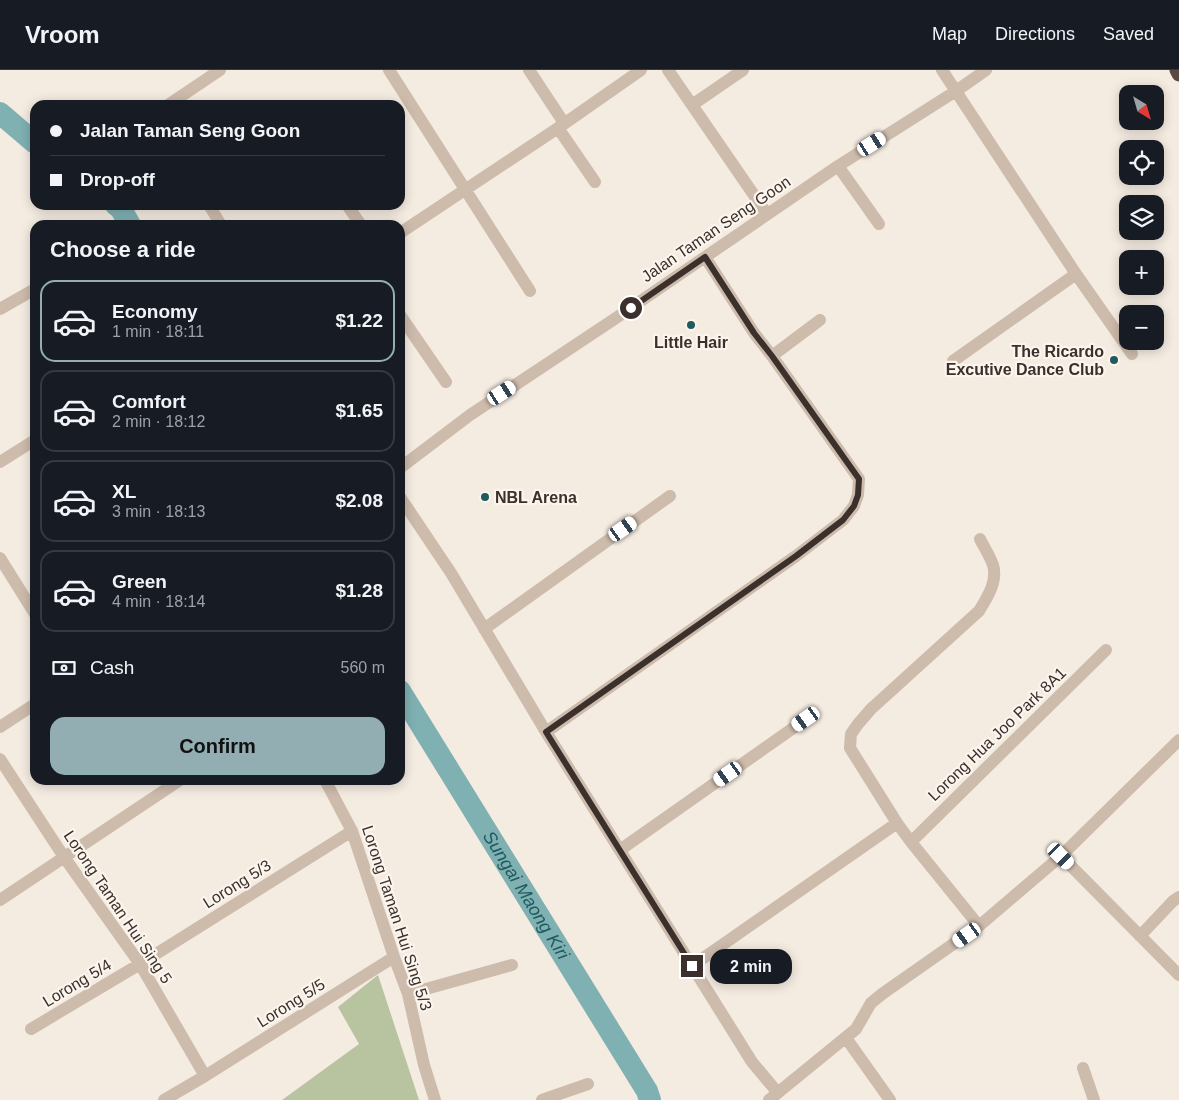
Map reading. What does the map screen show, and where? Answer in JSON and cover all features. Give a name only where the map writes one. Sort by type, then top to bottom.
[{"type":"highway","points":[[1177,70],[1179,74]]},
{"type":"street","points":[[175,100],[220,70]]},
{"type":"street","points":[[389,70],[530,291]]},
{"type":"street","points":[[529,70],[595,182]]},
{"type":"street","points":[[405,230],[641,70]]},
{"type":"street","points":[[668,70],[767,214]]},
{"type":"street","points":[[692,104],[743,70]]},
{"type":"street","points":[[942,70],[1076,274],[1132,354]]},
{"type":"street","name":"Jalan Taman Seng Goon","points":[[405,464],[470,415],[838,166],[986,70]]},
{"type":"street","points":[[838,166],[879,224]]},
{"type":"street","points":[[546,732],[796,556],[843,520],[854,506],[858,495],[859,479],[754,333],[705,257]]},
{"type":"street","points":[[953,361],[1076,274]]},
{"type":"street","points":[[0,309],[30,292]]},
{"type":"street","points":[[772,356],[820,320]]},
{"type":"street","points":[[405,322],[446,382]]},
{"type":"street","points":[[0,462],[30,443]]},
{"type":"street","points":[[484,629],[670,496]]},
{"type":"street","points":[[405,505],[450,573],[546,732],[773,1096],[856,1029],[871,1004],[882,994],[979,926],[1061,856],[1179,740]]},
{"type":"street","points":[[979,926],[911,842],[850,748],[851,734],[871,709],[979,611],[990,594],[994,566],[980,539]]},
{"type":"street","points":[[1,562],[30,606]]},
{"type":"street","name":"Lorong Hua Joo Park 8A1","points":[[911,842],[1106,650]]},
{"type":"street","points":[[0,728],[30,707]]},
{"type":"street","points":[[620,850],[806,719]]},
{"type":"street","name":"Lorong Taman Hui Sing 5","points":[[0,759],[64,857],[140,964],[205,1076]]},
{"type":"street","points":[[0,900],[172,785]]},
{"type":"street","name":"Lorong Taman Hui Sing 5/3","points":[[328,785],[352,831],[408,994],[424,1065],[435,1100]]},
{"type":"street","points":[[692,966],[897,822]]},
{"type":"street","name":"Lorong 5/3","points":[[140,964],[352,831]]},
{"type":"street","points":[[1061,856],[1179,975]]},
{"type":"street","points":[[1140,936],[1179,897]]},
{"type":"street","name":"Lorong 5/5","points":[[164,1100],[394,957]]},
{"type":"street","name":"Lorong 5/4","points":[[31,1029],[140,964]]},
{"type":"street","points":[[408,994],[512,965]]},
{"type":"street","points":[[846,1038],[890,1100]]},
{"type":"street","points":[[1083,1068],[1094,1100]]},
{"type":"street","points":[[542,1100],[588,1084]]},
{"type":"green space","points":[[378,975],[419,1100],[282,1100],[359,1044],[338,1007]]},
{"type":"waterway","name":"Sungai Maong Kiri","points":[[0,113],[30,139]]},
{"type":"waterway","name":"Sungai Maong Kiri","points":[[122,210],[127,220]]},
{"type":"waterway","name":"Sungai Maong Kiri","points":[[405,699],[647,1091],[650,1100]]},
{"type":"place","name":"Little Hair","points":[[691,325]]},
{"type":"place","name":"The Ricardo Excutive Dance Club","points":[[1114,360]]},
{"type":"place","name":"NBL Arena","points":[[485,497]]},
{"type":"route","points":[[631,308],[705,257],[754,333],[859,479],[858,495],[854,506],[843,520],[796,556],[546,732],[692,966]]}]
